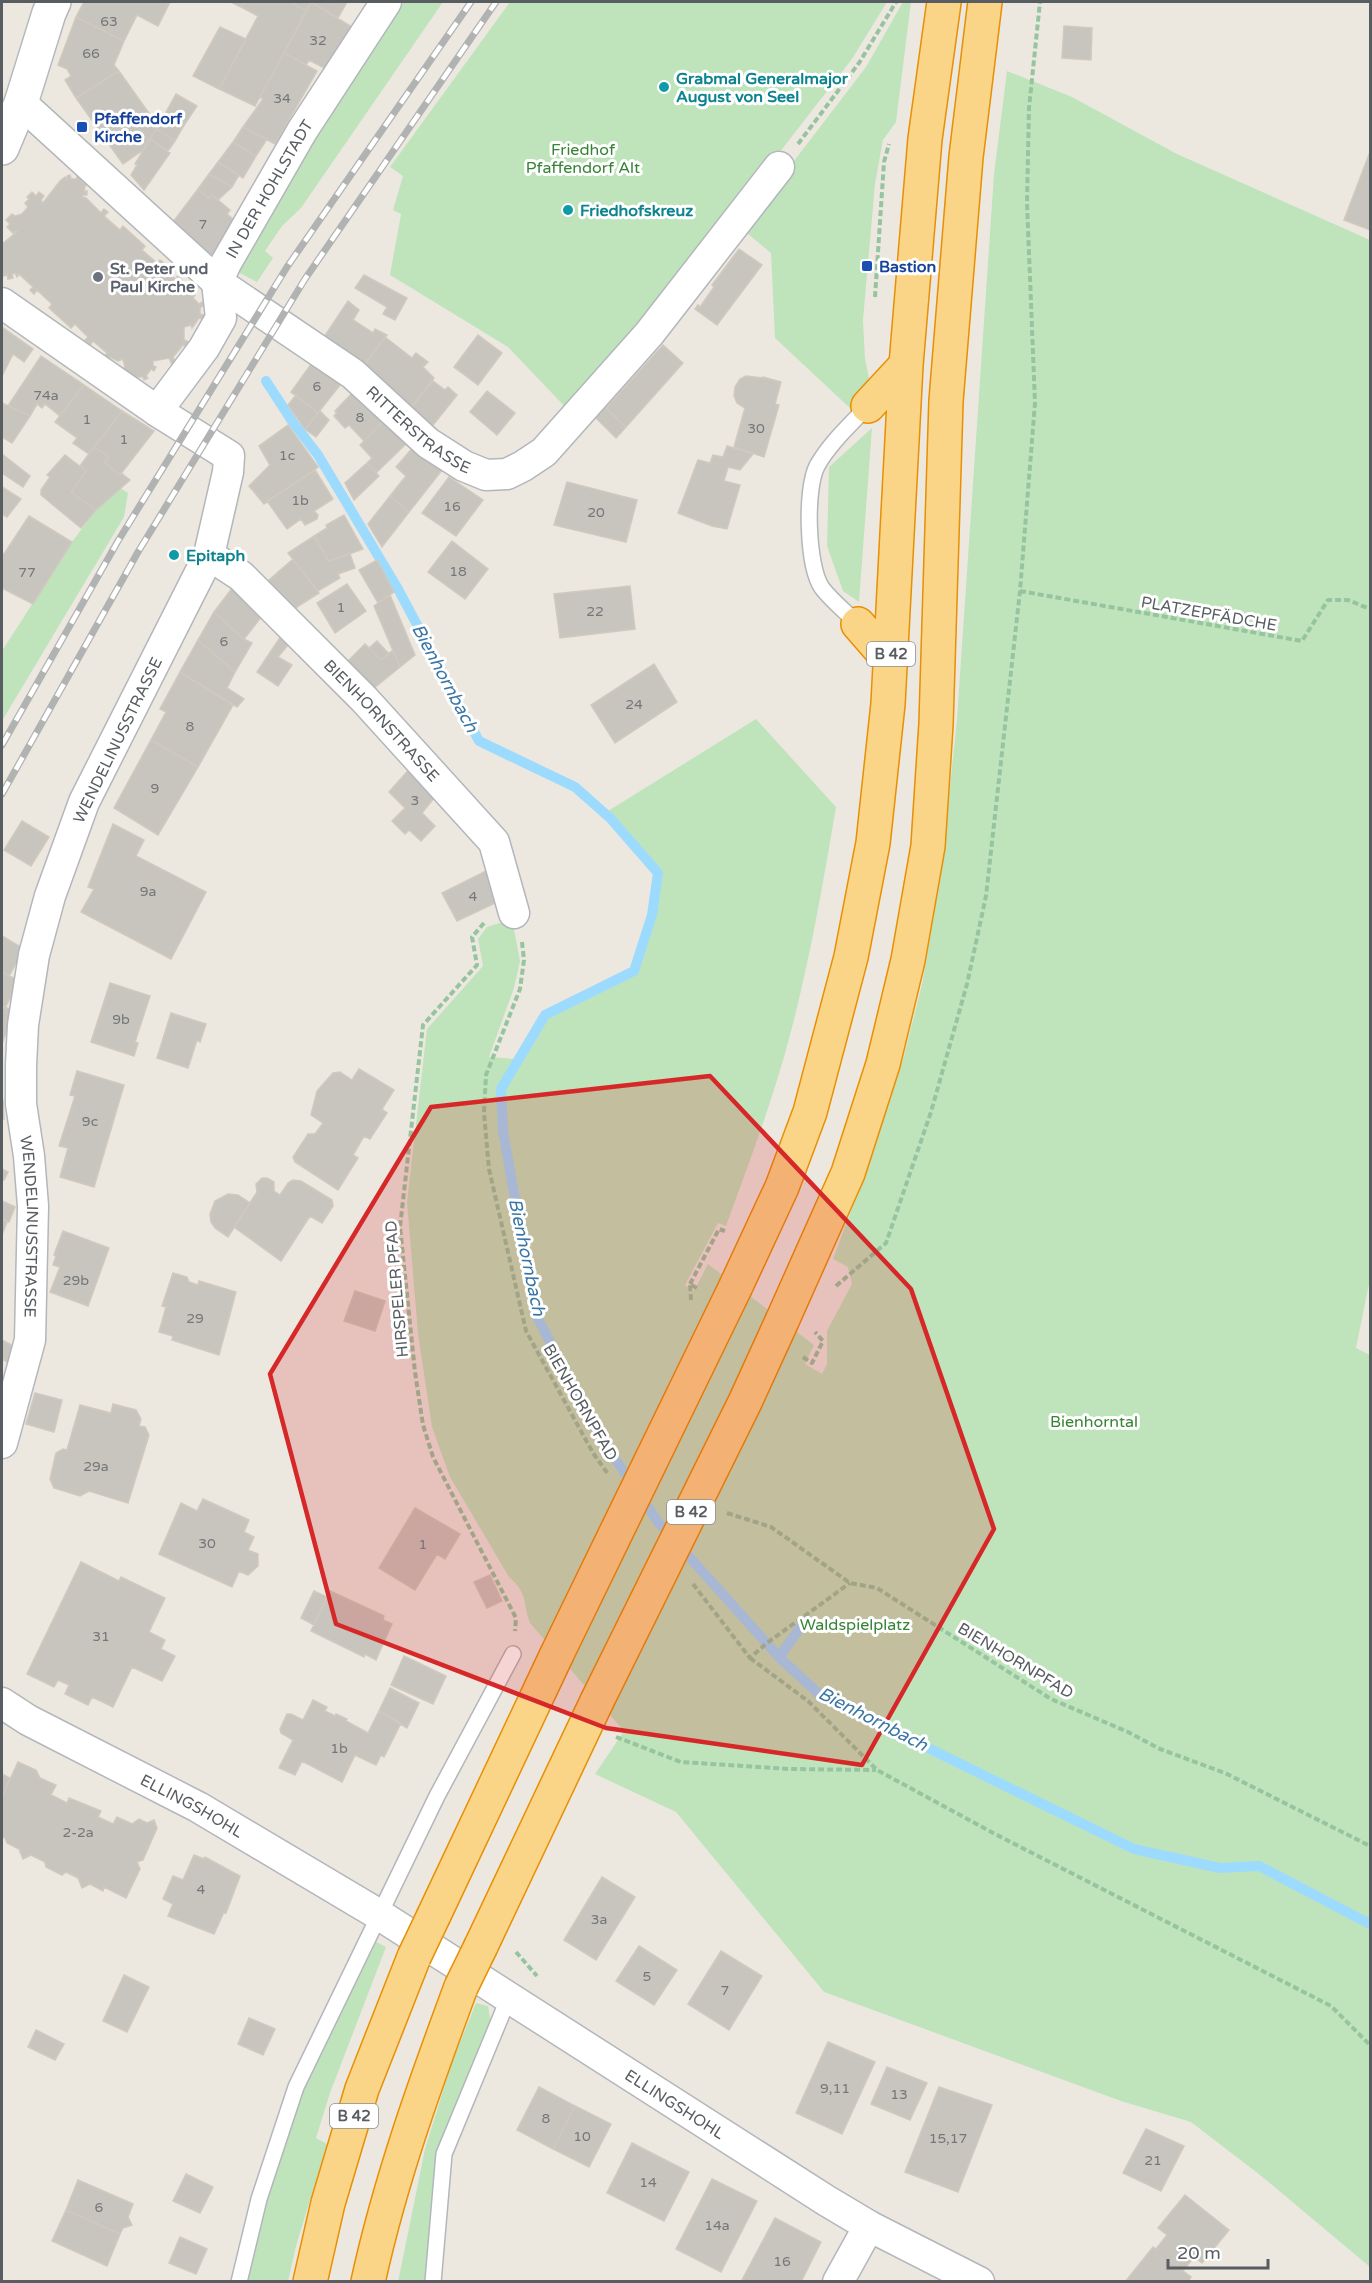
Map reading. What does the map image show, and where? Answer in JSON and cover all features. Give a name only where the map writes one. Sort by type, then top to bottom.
[{"type":"highway","name":"B 42","points":[[310,2282],[328,2203],[362,2089],[414,1957],[556,1654],[782,1187],[810,1112],[835,1026],[873,843],[884,749],[891,662],[906,365],[925,139],[944,2]]},
{"type":"highway","name":"B 42","points":[[368,2282],[396,2175],[428,2075],[461,1987],[597,1701],[745,1402],[796,1324],[883,1064],[908,960],[928,846],[936,724],[946,401],[966,157],[985,2]]},
{"type":"highway","points":[[868,406],[906,365]]},
{"type":"highway","points":[[858,624],[891,662]]},
{"type":"street","name":"IN DER HOHLSTADT","points":[[217,282],[302,131],[386,2]]},
{"type":"street","points":[[2,148],[21,103],[45,5]]},
{"type":"street","name":"RITTERSTRASSE","points":[[21,103],[217,282],[352,374],[428,443],[464,466],[486,475],[507,474],[544,452],[650,334],[779,167]]},
{"type":"street","points":[[157,411],[204,348],[221,318],[217,282]]},
{"type":"street","name":"WENDELINUSSTRASSE","points":[[2,303],[157,411],[229,456],[228,472],[209,555],[84,802],[43,917],[34,955],[24,1014],[21,1104],[29,1156],[33,1206],[30,1340],[2,1443]]},
{"type":"street","name":"BIENHORNSTRASSE","points":[[209,555],[241,576],[356,691],[494,842],[514,913]]},
{"type":"street","name":"ELLINGSHOHL","points":[[2,1703],[28,1720],[198,1807],[378,1914],[869,2226],[979,2282]]},
{"type":"street","points":[[838,2282],[869,2226]]},
{"type":"lane","points":[[858,624],[822,588],[813,568],[810,548],[811,493],[816,467],[868,406]]},
{"type":"lane","points":[[239,2282],[266,2178],[296,2087],[437,1796],[513,1654]]},
{"type":"lane","points":[[433,2282],[444,2154],[509,1997]]},
{"type":"path","points":[[779,167],[808,133],[859,63],[896,2]]},
{"type":"path","points":[[832,1290],[885,1243],[931,1112],[967,984],[986,896],[1020,591],[1035,403],[1027,202],[1029,108],[1040,2]]},
{"type":"path","name":"PLATZEPFÄDCHE","points":[[1020,591],[1302,642],[1328,600],[1348,600],[1371,609]]},
{"type":"path","name":"BIENHORNPFAD","points":[[514,913],[524,960],[520,989],[486,1075],[484,1113],[489,1169],[526,1331],[593,1453],[612,1478]]},
{"type":"path","name":"HIRSPELER PFAD","points":[[514,913],[485,922],[472,938],[477,965],[423,1025],[400,1227],[415,1372],[423,1425],[433,1457],[516,1618]]},
{"type":"path","points":[[690,1284],[719,1229]]},
{"type":"path","points":[[796,1324],[822,1341],[812,1363]]},
{"type":"path","name":"BIENHORNPFAD","points":[[720,1510],[771,1527],[850,1583],[877,1588],[1051,1699],[1128,1732],[1160,1749],[1225,1773],[1371,1846]]},
{"type":"path","points":[[686,1575],[750,1658],[808,1701],[877,1770],[995,1834],[1331,2006],[1371,2045]]},
{"type":"path","points":[[750,1658],[767,1643],[850,1583]]},
{"type":"path","points":[[606,1734],[681,1762],[790,1769],[877,1770]]},
{"type":"highlighted area","points":[[710,1076],[911,1289],[994,1529],[862,1765],[606,1728],[336,1624],[270,1374],[431,1107]]},
{"type":"green space","points":[[404,2],[443,2],[301,208],[282,226],[265,251],[273,258],[257,282],[238,272],[314,140]]},
{"type":"green space","name":"Friedhof Pfaffendorf Alt","points":[[510,2],[887,2],[852,59],[640,332],[569,411],[508,347],[390,275],[401,214],[393,210],[403,176],[390,167]]},
{"type":"green space","points":[[903,2],[911,2],[896,122],[883,140],[875,184],[863,320],[865,359],[869,378],[852,410],[775,338],[771,253],[742,229],[866,67]]},
{"type":"green space","name":"Bienhorntal","points":[[1007,71],[1072,97],[1177,154],[1370,240],[1370,1279],[1356,1348],[1370,1355],[1370,2267],[1260,2175],[1191,2122],[1121,2101],[824,1992],[676,1812],[595,1774],[624,1731],[530,1623],[520,1589],[509,1577],[450,1477],[432,1427],[418,1334],[407,1202],[427,1029],[483,966],[478,939],[487,927],[512,919],[520,961],[514,988],[489,1057],[516,1059],[542,1014],[632,968],[648,917],[655,875],[607,821],[608,811],[756,719],[836,807],[804,979],[776,1083],[726,1226],[718,1223],[685,1285],[694,1291],[708,1264],[814,1345],[805,1364],[822,1374],[827,1364],[827,1331],[852,1284],[848,1267],[833,1259],[871,1157],[904,1056],[922,984],[941,874],[957,719],[994,174]]},
{"type":"green space","points":[[872,428],[859,602],[843,591],[827,546],[829,467]]},
{"type":"green space","points":[[120,488],[128,493],[124,517],[2,721],[2,651],[72,542],[96,510]]},
{"type":"green space","points":[[373,1940],[386,1947],[330,2093],[316,2138],[327,2144],[296,2246],[288,2281],[245,2282],[266,2200],[304,2090]]},
{"type":"green space","points":[[476,2003],[488,2006],[491,2024],[438,2152],[425,2281],[398,2282],[425,2149],[451,2065]]},
{"type":"building","points":[[84,2],[170,2],[158,26],[137,15],[124,41],[76,17]]},
{"type":"building","points":[[231,2],[245,2],[241,7]]},
{"type":"building","points":[[245,2],[290,2],[307,11],[255,106],[219,89],[258,16],[241,7]]},
{"type":"building","points":[[290,2],[311,2],[307,11]]},
{"type":"building","points":[[311,2],[352,27],[328,70],[309,60],[306,65],[284,53]]},
{"type":"building","points":[[311,2],[347,2],[338,18]]},
{"type":"building","points":[[76,17],[124,41],[114,65],[119,71],[76,98],[65,80],[71,76],[67,69],[58,65]]},
{"type":"building","points":[[1064,26],[1092,28],[1091,60],[1062,58]]},
{"type":"building","points":[[220,27],[246,39],[219,89],[193,76]]},
{"type":"building","points":[[284,53],[317,71],[275,144],[243,127],[263,99],[260,97]]},
{"type":"building","points":[[119,71],[158,126],[143,150],[123,164],[76,98]]},
{"type":"building","points":[[176,94],[197,106],[183,127],[165,114]]},
{"type":"building","points":[[165,114],[183,127],[175,141],[156,129]]},
{"type":"building","points":[[243,127],[267,139],[256,156],[233,142]]},
{"type":"building","points":[[156,129],[175,141],[168,151],[150,139]]},
{"type":"building","points":[[150,139],[170,153],[144,190],[131,175]]},
{"type":"building","points":[[233,142],[256,156],[243,178],[218,162]]},
{"type":"building","points":[[1370,152],[1370,230],[1344,220]]},
{"type":"building","points":[[218,162],[239,175],[232,187],[209,174]]},
{"type":"building","points":[[209,174],[232,187],[218,200],[212,195],[208,198],[198,189]]},
{"type":"building","name":"St. Peter und Paul Kirche","points":[[70,175],[71,179],[76,179],[78,175],[81,176],[83,183],[87,181],[88,184],[84,191],[87,191],[87,195],[82,197],[86,198],[101,213],[104,209],[108,212],[104,216],[120,230],[123,226],[145,246],[142,250],[157,263],[160,260],[164,263],[160,266],[175,279],[178,276],[182,280],[179,283],[181,289],[194,289],[193,298],[199,304],[202,302],[204,305],[200,308],[200,314],[204,315],[203,319],[199,318],[192,328],[191,325],[184,327],[184,340],[191,343],[190,348],[183,345],[173,357],[176,363],[172,365],[169,358],[153,361],[153,366],[156,367],[154,371],[151,369],[146,376],[148,378],[144,380],[143,377],[135,377],[134,381],[122,369],[125,367],[123,359],[118,361],[110,357],[107,361],[103,357],[107,353],[93,341],[90,345],[85,340],[88,337],[75,324],[71,328],[49,308],[52,304],[37,290],[34,294],[30,290],[33,287],[19,274],[17,277],[15,273],[12,274],[13,278],[8,279],[7,274],[2,277],[2,244],[18,231],[13,233],[7,227],[10,224],[6,220],[12,214],[15,216],[22,214],[28,207],[25,203],[32,192],[36,196],[39,192],[44,196],[41,200],[43,203],[60,181],[65,177],[67,180],[67,176]]},
{"type":"building","points":[[198,189],[208,198],[212,195],[230,210],[227,214],[235,221],[208,261],[170,226]]},
{"type":"building","points":[[739,249],[762,265],[717,325],[695,309],[698,305],[700,307],[714,287],[712,285]]},
{"type":"building","points":[[364,275],[407,298],[395,320],[383,314],[387,307],[355,288]]},
{"type":"building","points":[[348,301],[359,310],[353,320],[373,333],[375,329],[387,335],[361,369],[322,340]]},
{"type":"building","points":[[2,327],[33,349],[24,362],[13,354],[2,376]]},
{"type":"building","points":[[478,335],[502,353],[478,385],[454,367]]},
{"type":"building","points":[[385,337],[412,358],[416,353],[428,362],[423,367],[434,378],[409,410],[361,369]]},
{"type":"building","points":[[663,345],[683,363],[626,427],[606,408]]},
{"type":"building","points":[[41,356],[84,385],[60,416],[45,404],[42,408],[37,404],[30,416],[8,406]]},
{"type":"building","points":[[314,360],[344,380],[318,413],[291,392]]},
{"type":"building","points":[[746,376],[763,377],[781,382],[775,404],[779,405],[764,457],[734,447],[745,408],[737,403],[734,396],[735,387],[740,379]]},
{"type":"building","points":[[433,381],[445,390],[448,387],[457,395],[430,429],[409,410]]},
{"type":"building","points":[[84,385],[122,411],[89,454],[73,443],[77,438],[55,422]]},
{"type":"building","points":[[355,390],[386,419],[364,441],[349,425],[345,428],[334,416],[337,412],[335,411]]},
{"type":"building","points":[[487,391],[515,413],[497,435],[470,412]]},
{"type":"building","points":[[296,395],[318,413],[305,429],[288,405]]},
{"type":"building","points":[[2,403],[30,416],[12,443],[2,437]]},
{"type":"building","points":[[604,406],[626,427],[616,438],[595,417]]},
{"type":"building","points":[[122,411],[154,431],[120,475],[104,462],[109,457],[94,447]]},
{"type":"building","points":[[320,411],[329,420],[316,437],[305,429]]},
{"type":"building","points":[[386,419],[410,440],[376,473],[367,463],[372,458],[360,445]]},
{"type":"building","points":[[288,425],[318,467],[264,504],[249,486],[270,465],[259,446]]},
{"type":"building","points":[[415,445],[442,470],[409,512],[390,496],[406,476],[396,467]]},
{"type":"building","points":[[727,446],[753,454],[740,470],[728,467],[724,481],[740,485],[727,529],[712,526],[678,513],[698,460],[710,463],[713,455],[723,457]]},
{"type":"building","points":[[94,447],[109,457],[104,462],[130,480],[96,510],[71,492],[86,471],[80,466]]},
{"type":"building","points":[[2,454],[30,476],[23,487],[2,473]]},
{"type":"building","points":[[65,455],[86,471],[71,492],[96,510],[81,528],[41,495],[41,490],[50,477],[47,475]]},
{"type":"building","points":[[367,463],[379,476],[354,500],[345,483]]},
{"type":"building","points":[[315,470],[333,499],[314,511],[318,515],[317,519],[305,525],[301,519],[287,529],[267,501]]},
{"type":"building","points":[[449,477],[483,500],[456,536],[422,513]]},
{"type":"building","points":[[567,482],[637,500],[626,542],[554,525]]},
{"type":"building","points":[[2,487],[21,499],[7,517],[2,514]]},
{"type":"building","points":[[390,496],[409,512],[382,547],[368,524]]},
{"type":"building","points":[[344,515],[363,549],[329,561],[314,536],[327,528],[326,525]]},
{"type":"building","points":[[29,516],[72,542],[33,604],[2,588],[2,557]]},
{"type":"building","points":[[314,536],[329,561],[350,554],[355,568],[338,574],[340,578],[318,591],[288,553]]},
{"type":"building","points":[[452,541],[488,569],[465,599],[428,572]]},
{"type":"building","points":[[293,559],[319,593],[286,614],[262,586]]},
{"type":"building","points":[[377,560],[394,592],[378,603],[359,570]]},
{"type":"building","points":[[236,583],[266,611],[244,639],[214,612]]},
{"type":"building","points":[[347,584],[366,611],[335,633],[317,603]]},
{"type":"building","points":[[630,586],[635,629],[560,638],[554,594]]},
{"type":"building","points":[[390,595],[415,655],[400,667],[374,606]]},
{"type":"building","points":[[214,612],[244,639],[252,643],[235,672],[198,640]]},
{"type":"building","points":[[285,630],[293,639],[278,657],[292,665],[278,686],[257,672]]},
{"type":"building","points":[[198,640],[235,672],[227,688],[244,699],[237,707],[180,672]]},
{"type":"building","points":[[377,641],[389,654],[381,660],[369,648]]},
{"type":"building","points":[[365,644],[381,660],[393,650],[400,667],[368,693],[342,667]]},
{"type":"building","points":[[654,664],[677,702],[615,743],[591,705]]},
{"type":"building","points":[[180,672],[233,705],[198,767],[151,740],[166,712],[160,709]]},
{"type":"building","points":[[151,740],[198,767],[158,835],[114,808]]},
{"type":"building","points":[[412,766],[438,793],[422,813],[435,826],[421,841],[409,830],[405,834],[392,821],[405,808],[389,792]]},
{"type":"building","points":[[22,821],[49,837],[31,866],[4,850]]},
{"type":"building","points":[[113,824],[144,840],[136,856],[206,892],[171,959],[81,912],[94,889],[88,887]]},
{"type":"building","points":[[490,869],[504,899],[457,921],[442,893]]},
{"type":"building","points":[[2,936],[24,949],[9,976],[2,972]]},
{"type":"building","points":[[2,972],[19,981],[5,1008],[2,1006]]},
{"type":"building","points":[[110,983],[150,996],[135,1042],[138,1043],[134,1056],[91,1042]]},
{"type":"building","points":[[2,1006],[14,1011],[2,1044]]},
{"type":"building","points":[[171,1013],[206,1024],[200,1042],[197,1040],[188,1068],[157,1058]]},
{"type":"building","points":[[359,1069],[394,1090],[382,1109],[387,1113],[370,1139],[364,1136],[353,1155],[358,1158],[338,1190],[295,1162],[293,1157],[308,1134],[315,1134],[323,1123],[311,1115],[317,1091],[333,1073],[340,1072],[352,1080]]},
{"type":"building","points":[[77,1071],[124,1085],[94,1187],[60,1177],[68,1148],[59,1146],[75,1096],[70,1095]]},
{"type":"building","points":[[3,1100],[4,1119],[2,1118]]},
{"type":"building","points":[[2,1169],[8,1172],[4,1180],[2,1179]]},
{"type":"building","points":[[262,1178],[274,1182],[274,1191],[280,1195],[288,1183],[293,1180],[301,1181],[332,1200],[333,1206],[322,1223],[310,1216],[281,1261],[234,1227],[257,1192],[256,1184]]},
{"type":"building","points":[[228,1194],[238,1195],[250,1203],[228,1237],[215,1228],[210,1214],[215,1201]]},
{"type":"building","points":[[2,1201],[15,1207],[9,1222],[2,1219]]},
{"type":"building","points":[[2,1219],[7,1222],[2,1235]]},
{"type":"building","points":[[63,1231],[109,1248],[88,1306],[50,1292],[60,1267],[53,1265],[56,1256],[54,1255]]},
{"type":"building","points":[[173,1273],[187,1277],[189,1282],[198,1285],[199,1281],[236,1292],[219,1355],[172,1340],[173,1336],[159,1332],[166,1307],[162,1306]]},
{"type":"building","points":[[355,1291],[385,1301],[375,1331],[344,1321]]},
{"type":"building","points":[[2,1340],[13,1346],[9,1363],[2,1359]]},
{"type":"building","points":[[35,1393],[62,1400],[54,1432],[26,1424]]},
{"type":"building","points":[[113,1404],[136,1410],[141,1419],[139,1426],[145,1427],[149,1435],[128,1503],[89,1491],[80,1496],[54,1488],[50,1479],[56,1453],[63,1449],[67,1450],[80,1405],[111,1413]]},
{"type":"building","points":[[203,1499],[249,1520],[244,1532],[254,1537],[248,1550],[258,1554],[258,1566],[248,1575],[239,1571],[232,1587],[159,1554],[181,1503],[197,1511]]},
{"type":"building","points":[[415,1508],[460,1534],[445,1559],[437,1554],[415,1590],[379,1568]]},
{"type":"building","points":[[81,1562],[119,1581],[121,1577],[165,1598],[149,1632],[165,1640],[161,1649],[175,1656],[162,1681],[132,1667],[113,1707],[92,1697],[88,1705],[65,1694],[69,1685],[58,1680],[54,1687],[27,1674]]},
{"type":"building","points":[[490,1575],[502,1601],[487,1608],[474,1582]]},
{"type":"building","points":[[314,1591],[327,1597],[314,1625],[301,1618]]},
{"type":"building","points":[[330,1591],[384,1616],[383,1620],[392,1624],[376,1660],[365,1654],[364,1657],[311,1631]]},
{"type":"building","points":[[404,1656],[446,1676],[433,1704],[391,1685]]},
{"type":"building","points":[[390,1688],[419,1703],[407,1728],[379,1711]]},
{"type":"building","points":[[313,1700],[327,1707],[325,1711],[347,1719],[346,1721],[368,1733],[379,1711],[401,1723],[384,1757],[381,1755],[376,1765],[355,1755],[342,1782],[302,1761],[295,1775],[279,1768],[293,1740],[281,1733],[280,1729],[287,1714],[303,1720]]},
{"type":"building","points":[[18,1762],[36,1770],[40,1778],[56,1785],[51,1795],[67,1803],[69,1798],[101,1811],[98,1817],[113,1824],[117,1817],[132,1824],[139,1819],[147,1823],[154,1820],[157,1828],[143,1860],[137,1862],[140,1869],[126,1898],[104,1887],[103,1891],[90,1884],[82,1888],[78,1878],[66,1872],[62,1875],[46,1867],[45,1862],[31,1855],[23,1859],[19,1849],[7,1843],[2,1837],[2,1797]]},
{"type":"building","points":[[2,1774],[10,1778],[2,1797]]},
{"type":"building","points":[[194,1855],[204,1859],[205,1857],[240,1876],[226,1913],[224,1912],[214,1934],[168,1916],[173,1904],[163,1899],[173,1876],[183,1880]]},
{"type":"building","points":[[602,1877],[635,1897],[596,1960],[564,1940]]},
{"type":"building","points":[[639,1946],[677,1970],[654,2005],[616,1981]]},
{"type":"building","points":[[721,1951],[762,1976],[729,2030],[688,2004]]},
{"type":"building","points":[[124,1975],[149,1987],[127,2032],[103,2021]]},
{"type":"building","points":[[249,2018],[275,2029],[263,2055],[238,2044]]},
{"type":"building","points":[[36,2030],[64,2044],[55,2060],[28,2047]]},
{"type":"building","points":[[828,2042],[875,2062],[842,2134],[796,2113]]},
{"type":"building","points":[[887,2067],[927,2083],[910,2120],[871,2104]]},
{"type":"building","points":[[539,2087],[575,2106],[553,2149],[517,2130]]},
{"type":"building","points":[[939,2087],[992,2105],[958,2192],[905,2172]]},
{"type":"building","points":[[575,2106],[611,2124],[589,2167],[553,2149]]},
{"type":"building","points":[[1146,2129],[1184,2146],[1161,2191],[1123,2173]]},
{"type":"building","points":[[632,2143],[689,2172],[664,2221],[607,2193]]},
{"type":"building","points":[[186,2174],[213,2187],[200,2213],[173,2201]]},
{"type":"building","points":[[712,2179],[757,2201],[721,2272],[676,2249]]},
{"type":"building","points":[[78,2180],[133,2204],[128,2217],[132,2225],[123,2228],[120,2234],[66,2210]]},
{"type":"building","points":[[1185,2195],[1229,2230],[1202,2263],[1194,2257],[1183,2271],[1191,2277],[1188,2282],[1125,2282],[1153,2247],[1156,2249],[1167,2235],[1158,2228]]},
{"type":"building","points":[[66,2210],[120,2234],[107,2266],[52,2241]]},
{"type":"building","points":[[775,2218],[821,2242],[801,2282],[745,2282],[742,2280]]},
{"type":"building","points":[[180,2237],[207,2249],[196,2274],[169,2263]]},
{"type":"waterway","name":"Bienhornbach","points":[[266,381],[318,455],[398,589],[479,741],[575,787],[610,818],[658,873],[652,915],[634,971],[545,1015],[501,1089],[503,1131],[535,1313],[599,1435],[658,1522],[779,1657],[820,1695],[1134,1849],[1220,1868],[1259,1866],[1370,1924]]},
{"type":"waterway","points":[[779,1657],[805,1621]]},
{"type":"railway","points":[[2,745],[118,541],[287,267],[471,2]]},
{"type":"railway","points":[[2,794],[138,552],[305,279],[496,2]]},
{"type":"place","name":"Grabmal Generalmajor August von Seel","points":[[664,87]]},
{"type":"place","name":"Pfaffendorf Kirche","points":[[82,127]]},
{"type":"place","name":"Friedhofskreuz","points":[[568,210]]},
{"type":"place","name":"Bastion","points":[[867,266]]},
{"type":"place","name":"St. Peter und Paul Kirche","points":[[98,277]]},
{"type":"place","name":"Epitaph","points":[[174,555]]},
{"type":"park label","name":"Waldspielplatz","points":[[855,1624]]}]
